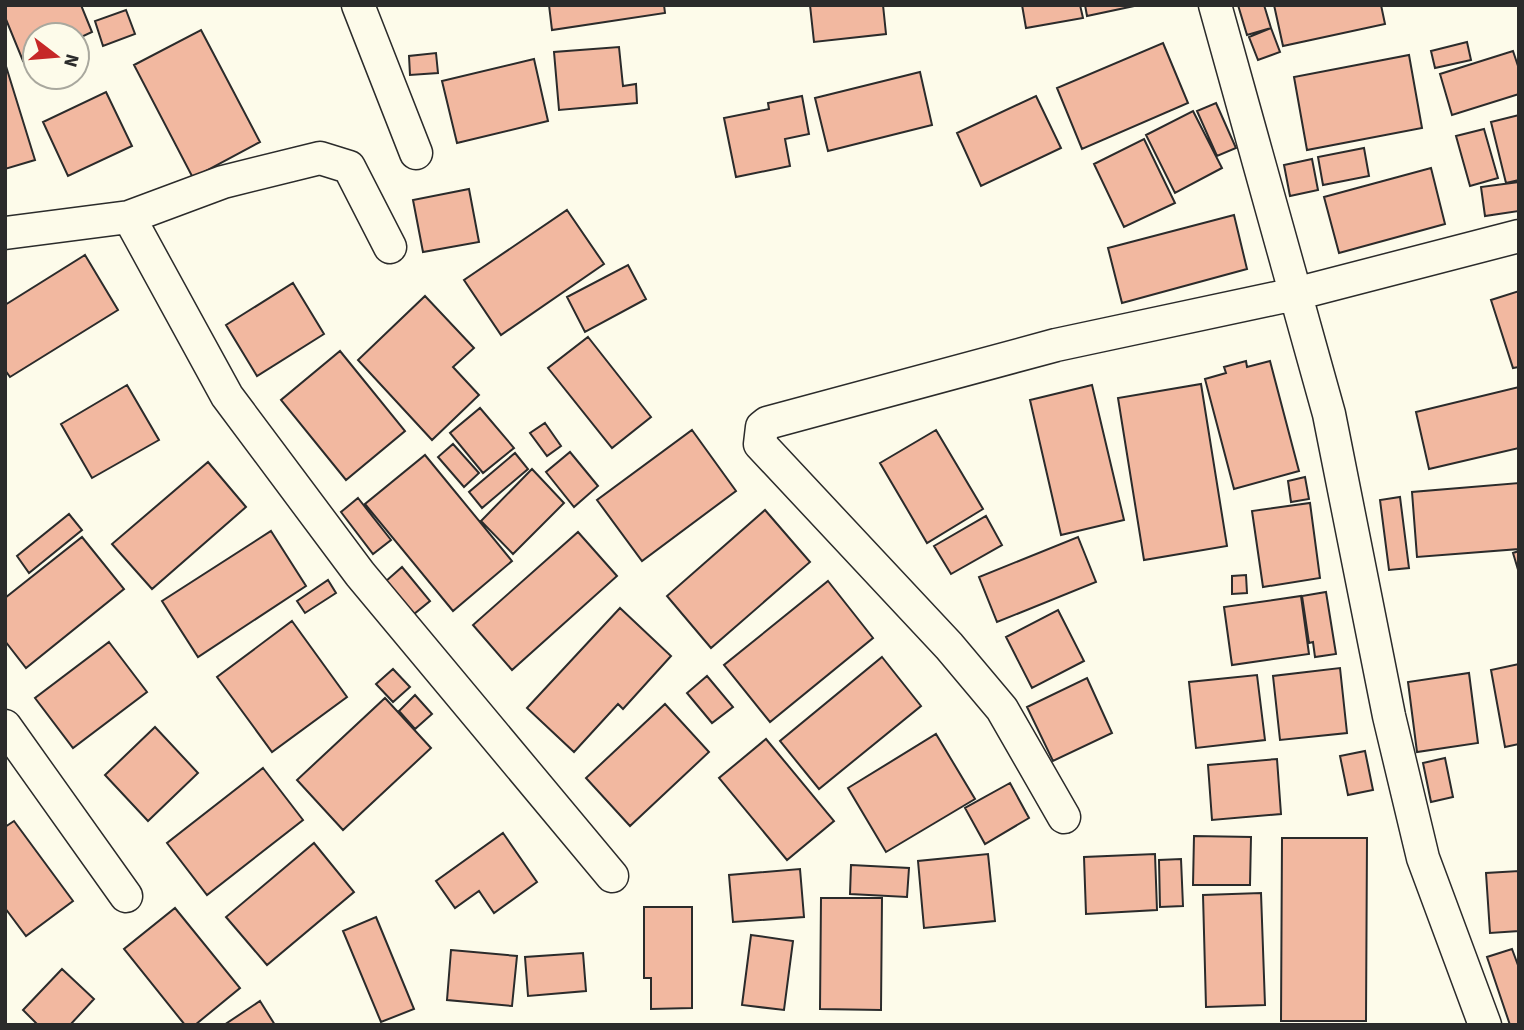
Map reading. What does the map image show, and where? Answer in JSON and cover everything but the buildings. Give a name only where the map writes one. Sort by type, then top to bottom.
[{"type":"street","points":[[358,5],[416,153]]},
{"type":"street","points":[[1215,5],[1329,414],[1389,716],[1423,858],[1485,1025]]},
{"type":"street","points":[[5,233],[129,217],[223,182],[320,158],[349,167],[390,247]]},
{"type":"street","points":[[129,217],[227,396],[360,574],[612,876]]},
{"type":"street","points":[[1064,817],[1002,709],[949,646],[760,444],[760,432],[767,423],[1056,345],[1295,294],[1519,236]]},
{"type":"street","points":[[5,726],[126,896]]}]
